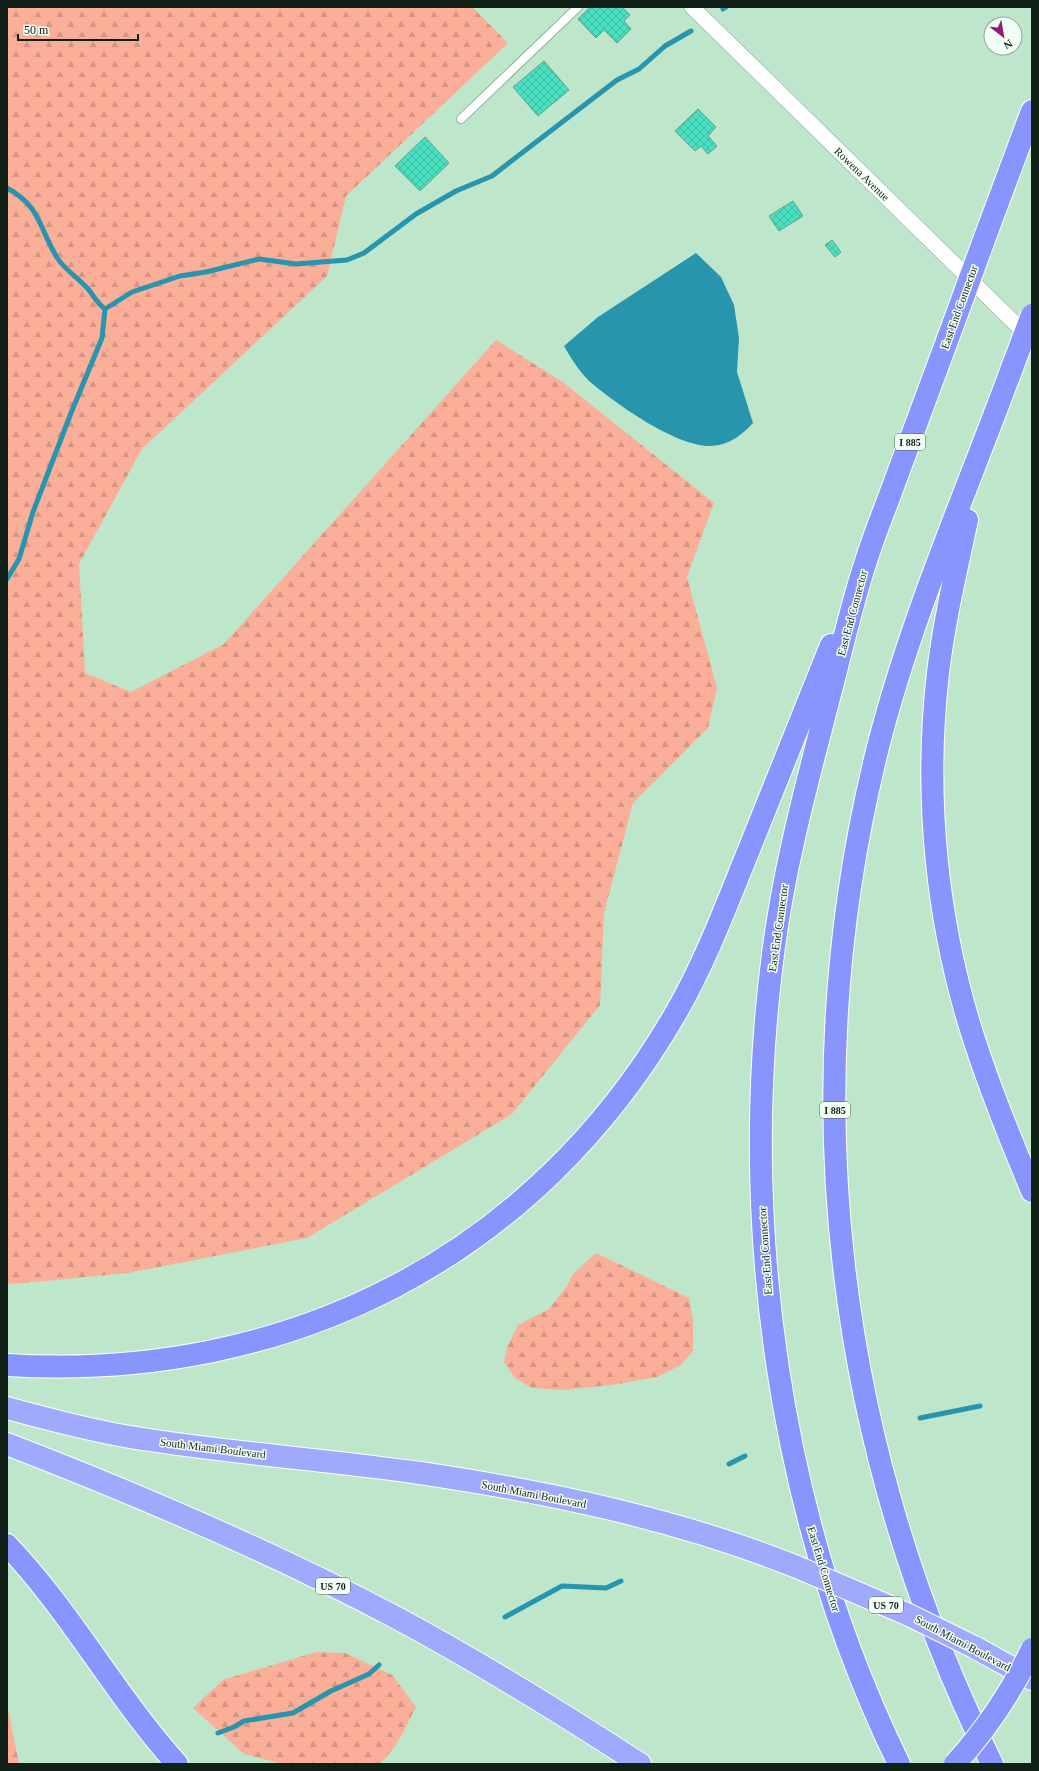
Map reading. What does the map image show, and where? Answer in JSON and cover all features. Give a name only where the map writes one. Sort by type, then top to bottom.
[{"type":"highway","name":"East End Connector","points":[[899,1764],[863,1683],[838,1613],[816,1543],[797,1471],[783,1398],[771,1325],[764,1250],[761,1177],[761,1102],[765,1028],[773,954],[785,880],[801,807],[866,561],[1032,111]]},
{"type":"highway","name":"I 885","points":[[992,1764],[947,1667],[919,1594],[895,1520],[876,1452],[861,1384],[849,1315],[836,1175],[834,1104],[836,1033],[841,962],[848,900],[862,822],[877,752],[896,683],[913,630],[1032,315]]},
{"type":"highway","points":[[981,452],[949,602],[938,674],[933,747],[934,828],[947,929],[962,1000],[984,1070],[1032,1191]]},
{"type":"highway","points":[[7,1365],[78,1367],[150,1362],[223,1350],[293,1330],[361,1303],[426,1269],[487,1228],[543,1182],[594,1129],[630,1084],[659,1042],[695,978],[725,912],[747,854],[866,561]]},
{"type":"highway","name":"South Miami Boulevard","points":[[7,1408],[128,1437],[419,1473],[561,1498],[705,1534],[797,1567],[909,1615],[974,1647],[1032,1679]]},
{"type":"highway","name":"US 70","points":[[7,1444],[197,1522],[395,1617],[522,1689],[640,1764]]},
{"type":"highway","points":[[7,1545],[55,1601],[142,1721],[177,1764]]},
{"type":"highway","points":[[955,1764],[986,1725],[1007,1695],[1032,1649]]},
{"type":"street","name":"Rowena Avenue","points":[[692,7],[1032,340]]},
{"type":"lane","points":[[461,119],[578,7]]},
{"type":"green space","points":[[7,7],[472,7],[508,43],[346,196],[327,276],[142,449],[79,564],[85,673],[131,692],[224,644],[496,340],[564,383],[714,503],[687,577],[717,688],[708,728],[633,803],[604,913],[600,1005],[512,1114],[307,1238],[128,1273],[14,1284],[7,1283]]},
{"type":"green space","points":[[596,1253],[689,1298],[693,1320],[693,1351],[681,1365],[657,1377],[612,1385],[563,1390],[532,1388],[515,1378],[504,1362],[507,1347],[518,1325],[549,1309],[567,1286],[573,1274]]},
{"type":"green space","points":[[316,1652],[345,1653],[392,1675],[416,1707],[394,1748],[383,1761],[377,1764],[283,1764],[244,1754],[193,1708],[223,1680]]},
{"type":"green space","points":[[7,1704],[19,1764],[7,1764]]},
{"type":"water","points":[[696,253],[721,277],[734,305],[739,338],[737,372],[753,423],[735,439],[724,444],[711,446],[697,444],[664,432],[614,401],[589,381],[572,360],[564,346],[598,317]]},
{"type":"building","points":[[590,7],[622,7],[630,15],[624,21],[631,29],[617,43],[604,30],[596,38],[578,19]]},
{"type":"building","points":[[544,61],[569,90],[538,116],[513,87]]},
{"type":"building","points":[[698,109],[716,127],[708,136],[717,146],[708,154],[701,146],[695,151],[675,131]]},
{"type":"building","points":[[425,137],[449,163],[420,191],[395,166]]},
{"type":"building","points":[[793,201],[803,216],[779,231],[769,216]]},
{"type":"building","points":[[832,240],[841,252],[835,257],[825,245]]},
{"type":"waterway","points":[[105,309],[132,292],[180,276],[206,272],[259,259],[296,264],[347,260],[364,253],[416,214],[456,191],[492,176],[617,80],[639,69],[665,46],[691,31]]},
{"type":"waterway","points":[[7,188],[18,195],[34,211],[58,259],[89,290],[98,303],[105,309]]},
{"type":"waterway","points":[[7,579],[19,559],[33,512],[102,338],[105,309]]},
{"type":"waterway","points":[[920,1418],[980,1406]]},
{"type":"waterway","points":[[729,1464],[745,1456]]},
{"type":"waterway","points":[[505,1617],[562,1586],[606,1588],[621,1581]]},
{"type":"waterway","points":[[218,1733],[234,1727],[244,1721],[293,1713],[331,1691],[369,1674],[379,1665]]}]
